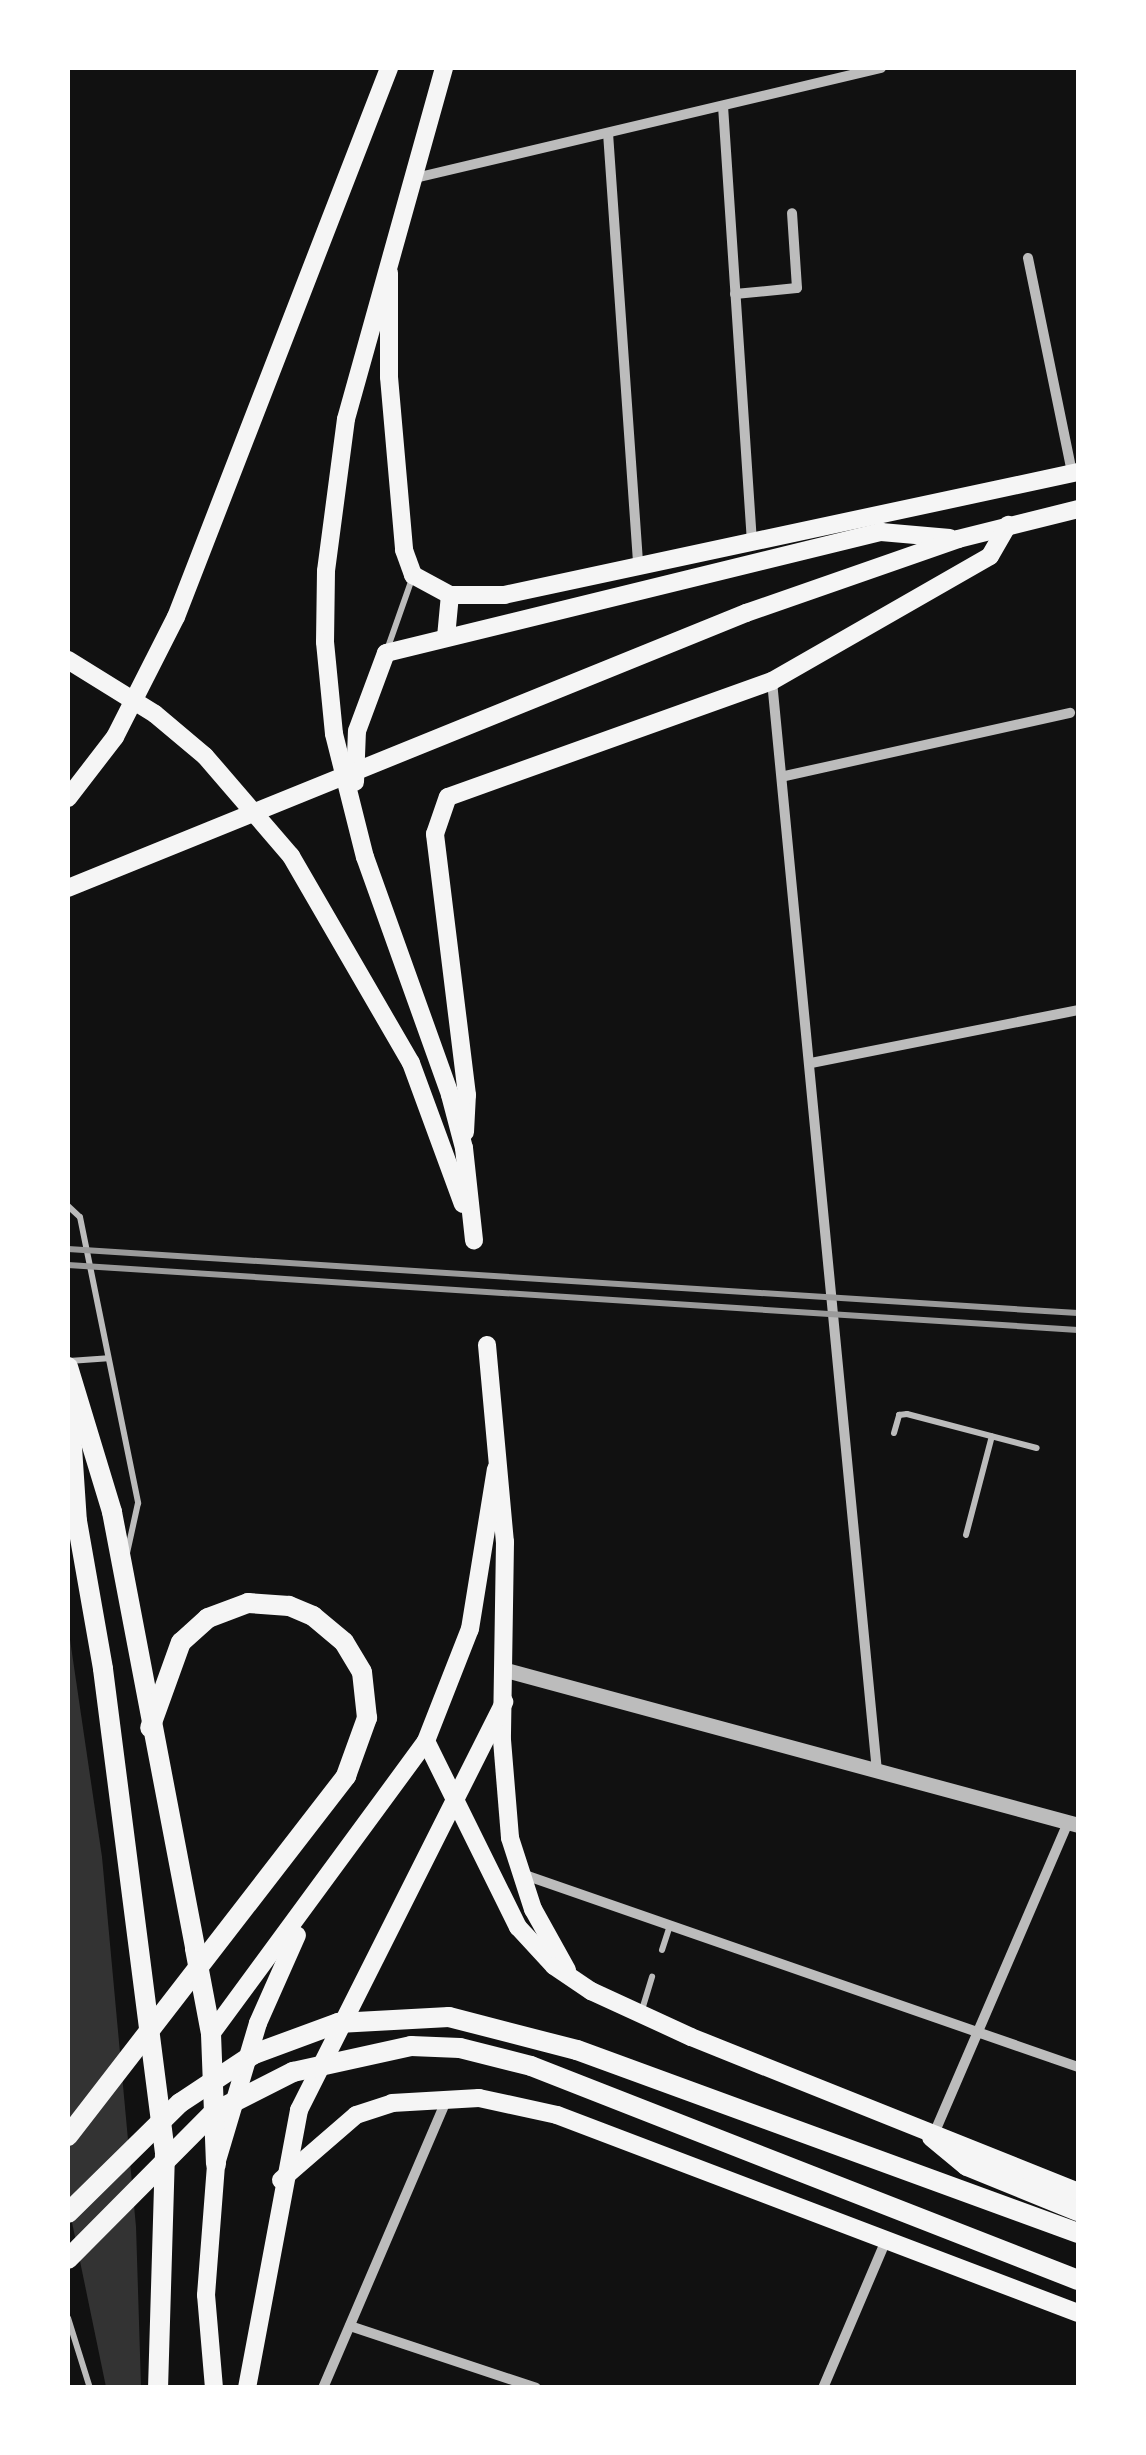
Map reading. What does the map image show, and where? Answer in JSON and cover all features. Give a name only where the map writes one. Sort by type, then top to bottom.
[{"type":"highway","points":[[68,1364],[122,1568],[210,2034],[216,2164]]},
{"type":"highway","points":[[68,1387],[77,1521],[108,1708],[168,2190],[158,2388]]},
{"type":"highway","points":[[68,2136],[312,1823],[362,1742],[365,1688],[354,1656],[331,1629],[289,1606],[248,1603],[208,1618],[181,1642],[164,1678],[150,1728]]},
{"type":"highway","points":[[68,2213],[180,2103],[218,2075],[288,2037],[392,2017],[449,2017],[577,2050],[965,2195],[1078,2233]]},
{"type":"highway","points":[[168,2190],[210,2034]]},
{"type":"highway","points":[[68,2259],[214,2112],[293,2072],[411,2046],[460,2048],[532,2066],[1078,2280]]},
{"type":"highway","points":[[932,2137],[967,2166],[1078,2211]]},
{"type":"main road","points":[[68,798],[115,737],[170,632],[389,68]]},
{"type":"main road","points":[[383,88],[400,68]]},
{"type":"main road","points":[[444,68],[388,253],[340,449],[326,572],[334,734],[354,813],[464,1148]]},
{"type":"main road","points":[[388,253],[391,412],[404,550],[413,576],[450,595],[504,595],[1075,472]]},
{"type":"main road","points":[[68,888],[662,647],[958,539],[1078,509]]},
{"type":"main road","points":[[68,660],[155,714],[205,756],[291,856],[411,1063],[473,1234],[464,1148],[467,1095],[435,834],[448,797],[772,681],[990,556],[1008,525]]},
{"type":"main road","points":[[354,813],[357,731],[386,654],[882,532],[958,539]]},
{"type":"main road","points":[[446,637],[450,595]]},
{"type":"main road","points":[[486,1345],[506,1560],[504,1780],[520,1874],[570,1975]]},
{"type":"main road","points":[[210,2034],[310,1907],[426,1742],[470,1630],[496,1470]]},
{"type":"main road","points":[[247,2388],[277,2205],[299,2110],[504,1702]]},
{"type":"main road","points":[[426,1742],[518,1928],[570,1975],[641,2014],[932,2137],[1078,2192]]},
{"type":"main road","points":[[214,2388],[206,2295],[216,2164],[258,2024],[310,1907]]},
{"type":"main road","points":[[282,2180],[356,2115],[392,2103],[448,2096],[557,2115],[1078,2312]]},
{"type":"street","points":[[409,180],[882,68]]},
{"type":"street","points":[[723,106],[752,542]]},
{"type":"street","points":[[608,133],[638,566]]},
{"type":"street","points":[[736,294],[797,288],[792,213]]},
{"type":"street","points":[[1028,258],[1075,472]]},
{"type":"street","points":[[772,681],[785,776],[877,1771]]},
{"type":"street","points":[[785,776],[1070,712]]},
{"type":"street","points":[[810,1063],[1078,1010]]},
{"type":"street","points":[[506,1670],[1073,1823],[932,2137]]},
{"type":"street","points":[[520,1874],[1078,2068]]},
{"type":"street","points":[[322,2388],[448,2096]]},
{"type":"street","points":[[822,2388],[887,2238]]},
{"type":"street","points":[[350,2326],[536,2388]]},
{"type":"lane","points":[[386,654],[413,576]]},
{"type":"lane","points":[[68,1206],[80,1217],[138,1503],[122,1568]]},
{"type":"lane","points":[[68,1364],[108,1358]]},
{"type":"lane","points":[[894,1433],[902,1413],[1038,1448]]},
{"type":"lane","points":[[966,1534],[992,1436]]},
{"type":"lane","points":[[662,1950],[670,1926]]},
{"type":"lane","points":[[641,2014],[652,1977]]},
{"type":"lane","points":[[68,2318],[90,2388]]},
{"type":"shaded area","points":[[68,1626],[102,1857],[136,2227],[141,2387],[106,2387],[68,2203]]},
{"type":"railway","points":[[68,1249],[1078,1313]]},
{"type":"railway","points":[[68,1265],[1078,1330]]}]
